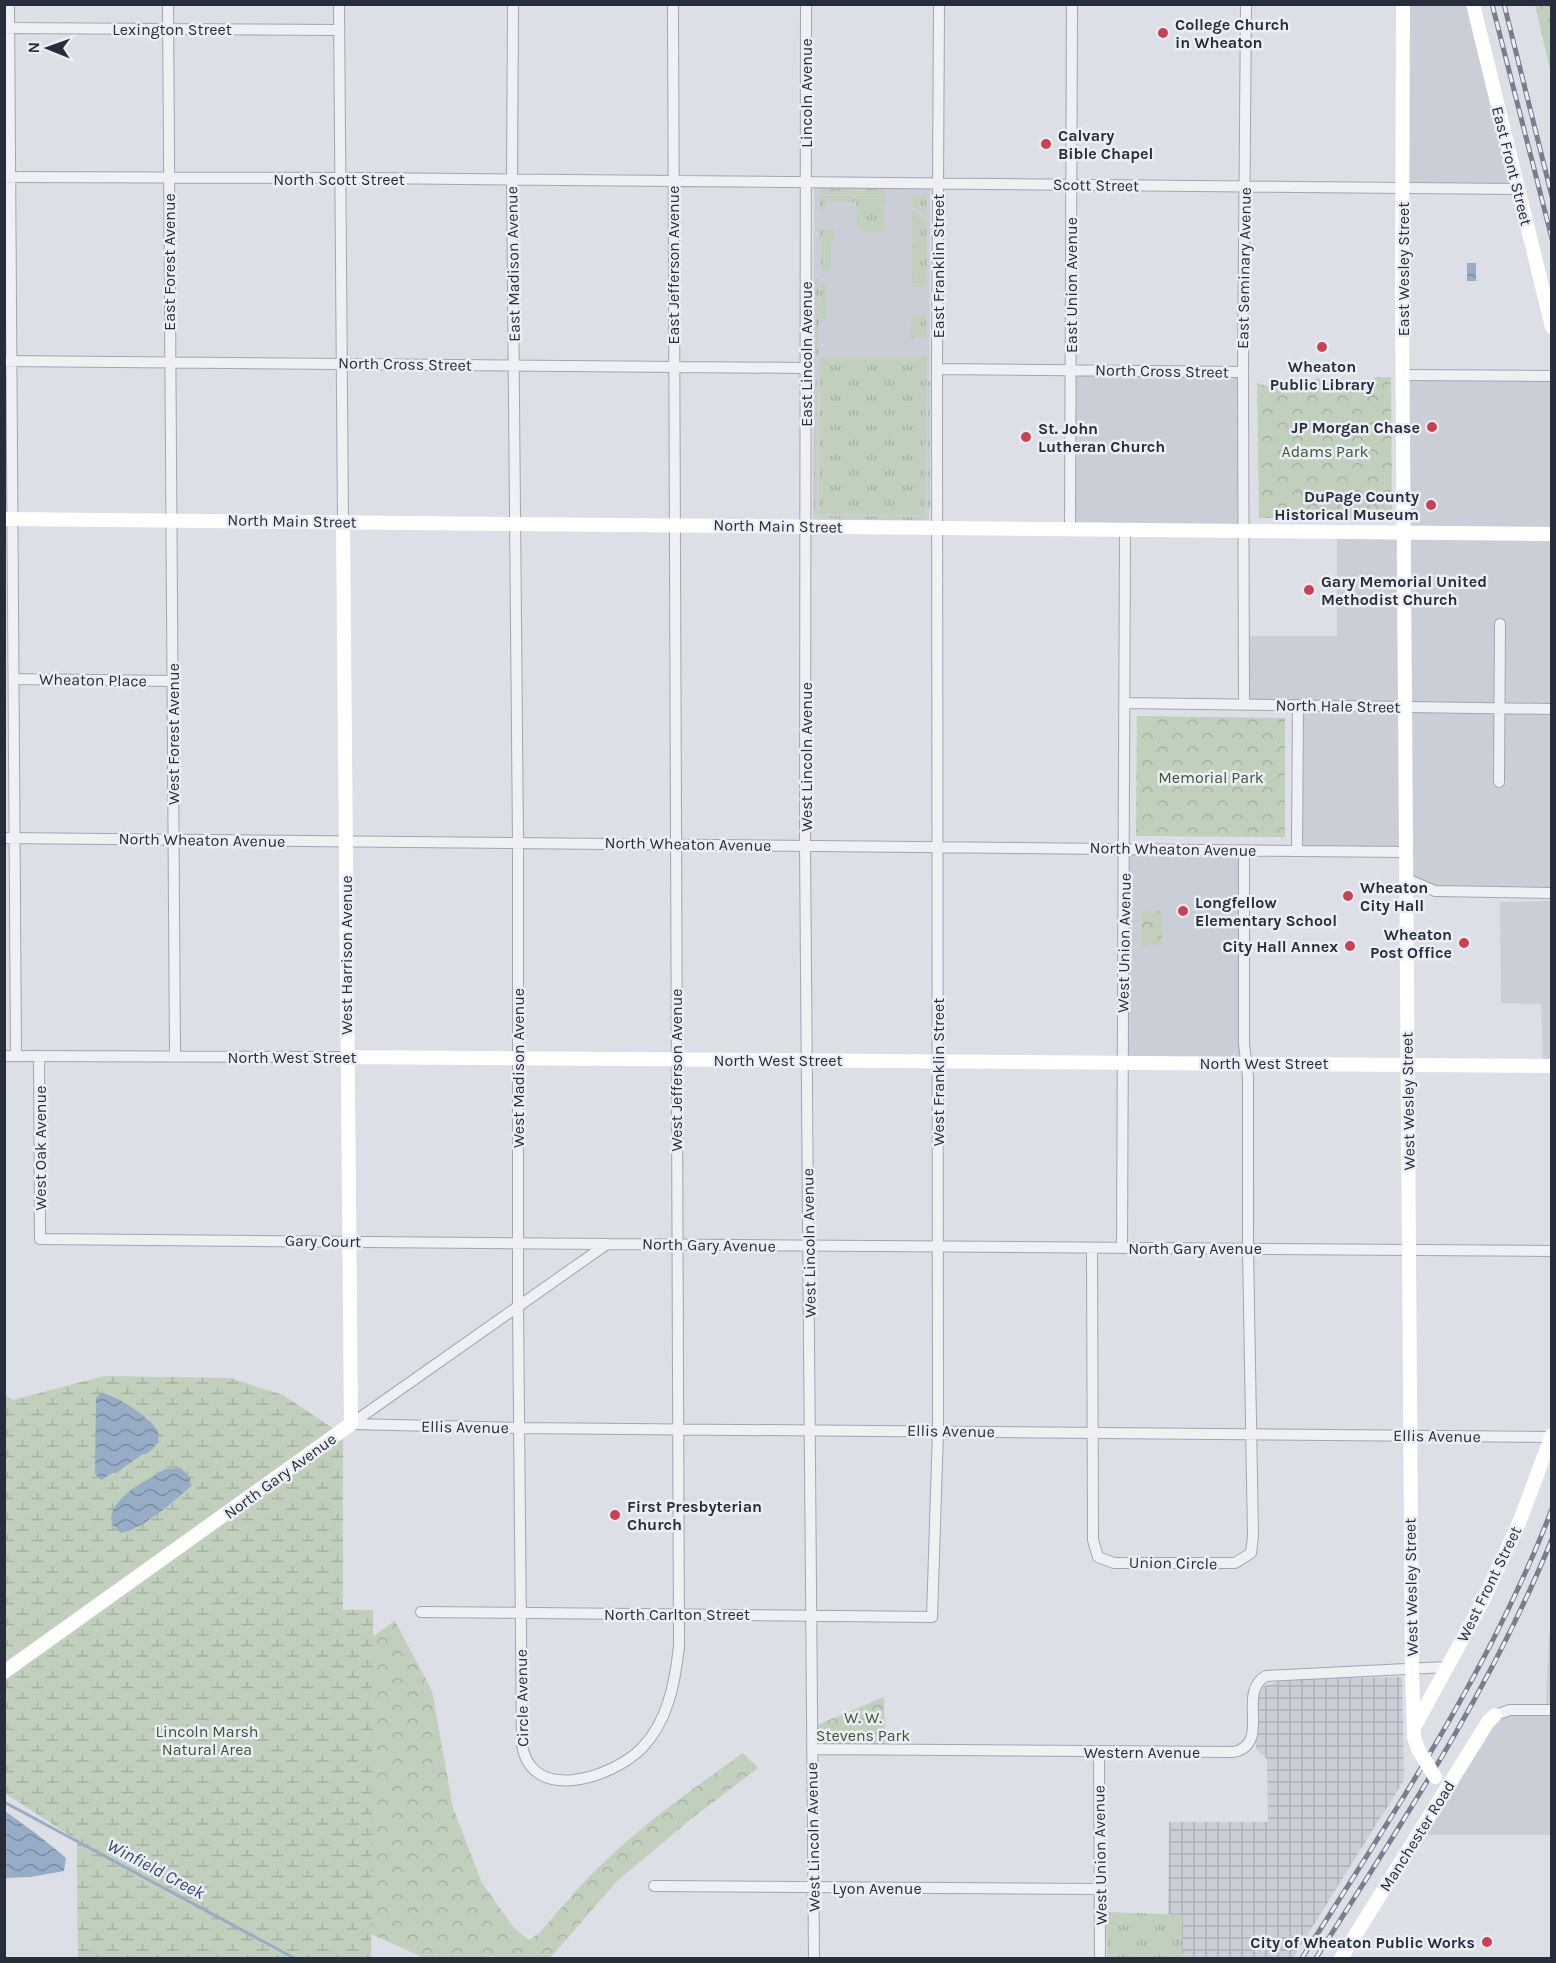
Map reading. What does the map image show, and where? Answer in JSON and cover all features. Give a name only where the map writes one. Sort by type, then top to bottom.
[{"type":"street","points":[[9,4],[7,28],[9,519],[14,679],[10,838],[16,1056]]},
{"type":"street","name":"East Forest Avenue","points":[[168,4],[171,520]]},
{"type":"street","points":[[339,4],[343,522]]},
{"type":"street","name":"East Madison Avenue","points":[[513,4],[512,180],[516,524]]},
{"type":"street","name":"East Jefferson Avenue","points":[[673,4],[674,525]]},
{"type":"street","name":"Lincoln Avenue","points":[[806,4],[806,182]]},
{"type":"street","name":"East Franklin Street","points":[[939,4],[939,528]]},
{"type":"street","name":"East Union Avenue","points":[[1070,530],[1072,4]]},
{"type":"street","name":"East Seminary Avenue","points":[[1244,704],[1243,372],[1246,4]]},
{"type":"street","name":"East Wesley Street","points":[[1402,4],[1406,533]]},
{"type":"street","name":"East Front Street","points":[[1473,4],[1551,327]]},
{"type":"street","name":"Lexington Street","points":[[7,28],[339,30]]},
{"type":"street","name":"North Scott Street","points":[[8,177],[673,181]]},
{"type":"street","name":"Scott Street","points":[[673,181],[1518,189]]},
{"type":"street","name":"East Lincoln Avenue","points":[[806,182],[807,527]]},
{"type":"street","name":"North Cross Street","points":[[8,361],[806,368]]},
{"type":"street","name":"North Cross Street","points":[[938,369],[1243,372]]},
{"type":"street","points":[[1404,375],[1551,376]]},
{"type":"street","name":"North Main Street","points":[[9,519],[1551,534]]},
{"type":"street","name":"West Forest Avenue","points":[[171,520],[175,1056]]},
{"type":"street","name":"West Harrison Avenue","points":[[343,522],[351,1424]]},
{"type":"street","name":"West Madison Avenue","points":[[516,524],[521,1613]]},
{"type":"street","name":"West Jefferson Avenue","points":[[674,525],[679,1614]]},
{"type":"street","name":"West Lincoln Avenue","points":[[807,527],[805,845],[814,1959]]},
{"type":"street","name":"West Franklin Street","points":[[933,1617],[938,1431],[939,528]]},
{"type":"street","name":"West Union Avenue","points":[[1122,1248],[1125,530]]},
{"type":"street","name":"West Wesley Street","points":[[1406,533],[1407,1064],[1412,1669],[1414,1728],[1418,1749],[1435,1777],[1447,1787]]},
{"type":"street","points":[[1499,782],[1500,624]]},
{"type":"street","name":"Wheaton Place","points":[[14,679],[172,681]]},
{"type":"street","name":"North Hale Street","points":[[1125,703],[1551,709]]},
{"type":"street","points":[[1297,850],[1298,705]]},
{"type":"street","name":"North Wheaton Avenue","points":[[10,838],[1407,852]]},
{"type":"street","points":[[1244,850],[1244,1032],[1247,1063],[1251,1434]]},
{"type":"street","points":[[1407,879],[1435,891],[1551,893]]},
{"type":"street","name":"North West Street","points":[[4,1056],[1551,1066]]},
{"type":"street","name":"West Oak Avenue","points":[[39,1056],[40,1239]]},
{"type":"street","name":"Gary Court","points":[[40,1239],[606,1244]]},
{"type":"street","name":"North Gary Avenue","points":[[4,1672],[606,1244],[1551,1251]]},
{"type":"street","points":[[1092,1248],[1093,1433]]},
{"type":"street","name":"Ellis Avenue","points":[[351,1424],[810,1431],[1551,1436]]},
{"type":"street","name":"Union Circle","points":[[1093,1433],[1093,1540],[1098,1557],[1114,1563],[1230,1564],[1251,1553],[1253,1536],[1251,1434]]},
{"type":"street","name":"West Front Street","points":[[1414,1728],[1482,1603],[1503,1559],[1519,1523],[1551,1436]]},
{"type":"street","name":"North Carlton Street","points":[[421,1612],[933,1617]]},
{"type":"street","name":"Circle Avenue","points":[[521,1613],[523,1753],[531,1769],[545,1777],[561,1780],[582,1779],[609,1770],[641,1749],[656,1728],[668,1706],[675,1677],[679,1646],[679,1614]]},
{"type":"street","name":"West Wesley Street","points":[[1412,1669],[1447,1667]]},
{"type":"street","name":"Western Avenue","points":[[812,1749],[1240,1751],[1248,1746],[1252,1737],[1253,1692],[1257,1682],[1266,1676],[1412,1669]]},
{"type":"street","points":[[1495,1715],[1510,1710],[1551,1710]]},
{"type":"street","name":"Manchester Road","points":[[1341,1959],[1488,1722],[1495,1715]]},
{"type":"street","name":"West Union Avenue","points":[[1099,1751],[1101,1959]]},
{"type":"street","name":"Lyon Avenue","points":[[654,1886],[1100,1889]]},
{"type":"shaded area","points":[[1406,5],[1467,5],[1513,186],[1406,184]]},
{"type":"shaded area","points":[[814,188],[930,188],[929,520],[813,520]]},
{"type":"shaded area","points":[[1073,373],[1239,375],[1241,528],[1074,526]]},
{"type":"shaded area","points":[[1408,379],[1551,381],[1551,529],[1409,530]]},
{"type":"shaded area","points":[[1337,536],[1401,537],[1401,704],[1249,699],[1248,636],[1337,636]]},
{"type":"shaded area","points":[[1409,538],[1551,539],[1551,889],[1437,887],[1410,876]]},
{"type":"shaded area","points":[[1302,710],[1404,711],[1403,849],[1302,849]]},
{"type":"shaded area","name":"Longfellow Elementary School","points":[[1128,853],[1239,854],[1239,1060],[1125,1059]]},
{"type":"shaded area","points":[[1551,901],[1551,1060],[1543,1060],[1541,1004],[1501,1003],[1500,902]]},
{"type":"shaded area","points":[[1549,1633],[1551,1633],[1551,1705],[1546,1705]]},
{"type":"shaded area","points":[[1402,1677],[1404,1780],[1293,1958],[1189,1958],[1182,1954],[1182,1917],[1168,1914],[1169,1822],[1268,1822],[1267,1759],[1256,1749],[1256,1698],[1264,1686],[1285,1679]]},
{"type":"shaded area","points":[[1505,1713],[1551,1713],[1551,1835],[1421,1835],[1490,1724]]},
{"type":"green space","points":[[1535,5],[1551,5],[1551,74]]},
{"type":"green space","points":[[1552,26],[1551,69],[1542,29]]},
{"type":"green space","points":[[820,188],[885,188],[885,195],[820,194]]},
{"type":"green space","points":[[820,196],[855,196],[855,202],[826,202],[825,210],[820,210]]},
{"type":"green space","points":[[856,196],[885,196],[884,232],[863,232],[857,225]]},
{"type":"green space","points":[[912,196],[926,197],[927,216],[912,205]]},
{"type":"green space","points":[[914,211],[926,221],[927,286],[912,287],[912,212]]},
{"type":"green space","points":[[834,229],[834,241],[831,242],[831,271],[821,271],[820,230]]},
{"type":"green space","points":[[815,279],[819,279],[818,355],[815,355]]},
{"type":"green space","points":[[820,283],[826,283],[827,320],[820,319]]},
{"type":"green space","points":[[912,315],[926,315],[926,337],[911,337]]},
{"type":"green space","points":[[820,357],[926,357],[925,515],[819,514]]},
{"type":"green space","name":"Adams Park","points":[[1376,377],[1391,377],[1392,519],[1259,518],[1257,383],[1281,387],[1295,386],[1318,378],[1329,384],[1372,380]]},
{"type":"green space","points":[[815,380],[817,380],[816,514],[814,508]]},
{"type":"green space","points":[[928,381],[930,381],[930,509],[928,515]]},
{"type":"green space","points":[[823,516],[925,518],[919,520],[823,518]]},
{"type":"green space","name":"Memorial Park","points":[[1137,716],[1285,718],[1285,837],[1136,836]]},
{"type":"green space","points":[[1142,911],[1162,911],[1162,945],[1141,947]]},
{"type":"green space","name":"Lincoln Marsh Natural Area","points":[[104,1376],[230,1378],[283,1395],[343,1435],[343,1610],[373,1610],[371,1958],[78,1958],[77,1840],[5,1793],[4,1394],[13,1400]]},
{"type":"green space","name":"Lincoln Marsh Natural Area","points":[[343,1435],[343,1610],[373,1610],[373,1636],[395,1621],[432,1691],[453,1808],[482,1883],[514,1928],[529,1940],[539,1933],[582,1885],[624,1844],[743,1753],[758,1768],[691,1819],[617,1881],[550,1958],[491,1956],[424,1958],[371,1934],[371,1958],[78,1958],[77,1840],[5,1793],[4,1681]]},
{"type":"green space","name":"W. W. Stevens Park","points":[[884,1697],[885,1746],[815,1745],[815,1726]]},
{"type":"green space","points":[[1106,1912],[1168,1914],[1182,1917],[1182,1954],[1189,1958],[1107,1958]]},
{"type":"water","points":[[1467,263],[1476,263],[1476,281],[1467,281]]},
{"type":"water","points":[[101,1393],[133,1408],[149,1420],[158,1432],[159,1442],[147,1454],[143,1454],[116,1473],[101,1480],[95,1474],[96,1398]]},
{"type":"water","points":[[181,1468],[190,1478],[191,1486],[168,1506],[148,1521],[129,1531],[121,1533],[112,1524],[113,1509],[132,1489],[165,1469]]},
{"type":"water","points":[[5,1811],[66,1858],[64,1871],[31,1877],[5,1878]]},
{"type":"waterway","name":"Winfield Creek","points":[[4,1802],[294,1958]]},
{"type":"railway","points":[[1492,4],[1552,239]]},
{"type":"railway","points":[[1504,4],[1552,197]]},
{"type":"railway","points":[[1302,1958],[1405,1795],[1470,1684],[1500,1627],[1552,1509]]},
{"type":"railway","points":[[1316,1958],[1412,1806],[1473,1702],[1528,1595],[1552,1539]]},
{"type":"place","name":"College Church in Wheaton","points":[[1163,33]]},
{"type":"place","name":"Calvary Bible Chapel","points":[[1046,144]]},
{"type":"place","name":"Wheaton Public Library","points":[[1322,347]]},
{"type":"place","name":"JP Morgan Chase","points":[[1432,427]]},
{"type":"place","name":"St. John Lutheran Church","points":[[1026,437]]},
{"type":"place","name":"DuPage County Historical Museum","points":[[1431,505]]},
{"type":"place","name":"Gary Memorial United Methodist Church","points":[[1309,590]]},
{"type":"place","name":"Wheaton City Hall","points":[[1348,896]]},
{"type":"place","name":"Longfellow Elementary School","points":[[1183,911]]},
{"type":"place","name":"Wheaton Post Office","points":[[1464,943]]},
{"type":"place","name":"City Hall Annex","points":[[1350,946]]},
{"type":"place","name":"First Presbyterian Church","points":[[615,1515]]},
{"type":"place","name":"City of Wheaton Public Works","points":[[1487,1942]]}]
